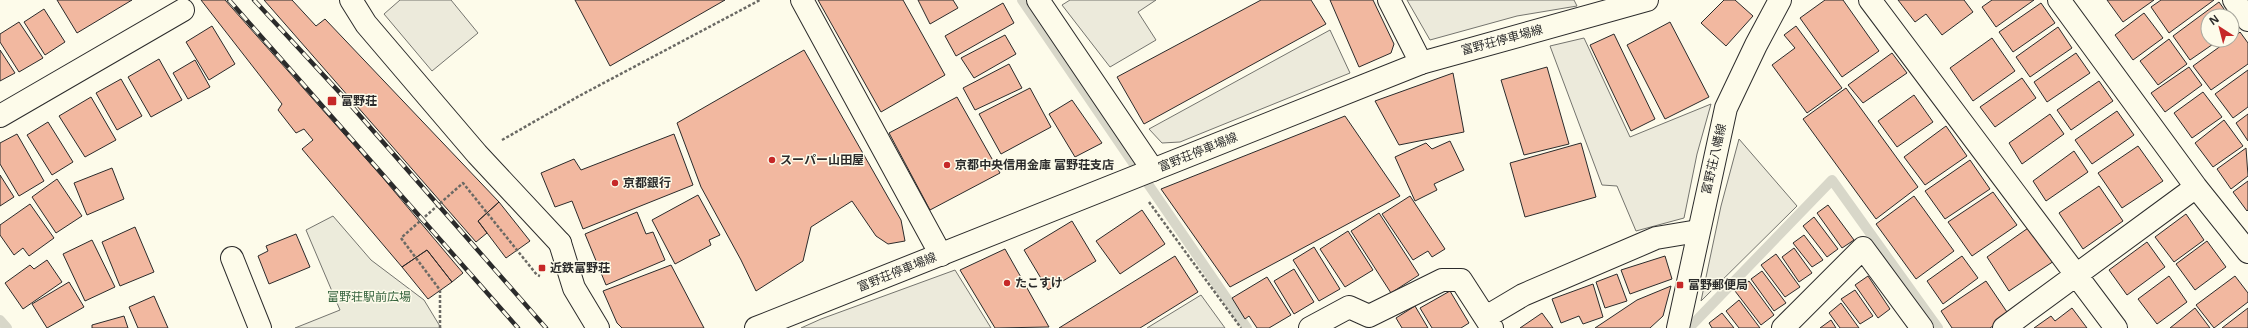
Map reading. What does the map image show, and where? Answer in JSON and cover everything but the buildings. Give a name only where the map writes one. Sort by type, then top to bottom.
[{"type":"street","points":[[351,0],[366,24],[477,154],[560,243],[574,288],[598,328]]},
{"type":"street","points":[[802,0],[940,255]]},
{"type":"street","points":[[1038,0],[1153,170]]},
{"type":"street","points":[[1389,0],[1421,63]]},
{"type":"street","name":"富野荘停車場線","points":[[756,328],[1421,63],[1648,0]]},
{"type":"street","name":"富野荘八幡線","points":[[1678,328],[1726,108],[1756,45],[1780,0]]},
{"type":"street","points":[[1870,0],[2116,328]]},
{"type":"street","points":[[2059,0],[2196,187],[2248,252]]},
{"type":"street","points":[[2234,0],[2248,20]]},
{"type":"street","points":[[0,116],[183,10]]},
{"type":"street","points":[[2004,328],[2077,276],[2196,187]]},
{"type":"street","points":[[1310,328],[1349,306],[1372,322],[1442,280],[1461,280],[1489,323],[1523,295],[1656,238],[1698,231]]},
{"type":"street","points":[[1783,328],[1863,248],[1922,328]]},
{"type":"street","points":[[232,258],[260,328]]},
{"type":"path","points":[[477,154],[581,95],[760,0]]},
{"type":"path","points":[[1132,178],[1241,328]]},
{"type":"path","points":[[440,328],[440,290],[401,238],[463,183],[517,249]]},
{"type":"green space","name":"富野荘駅前広場","points":[[333,216],[371,260],[424,300],[441,328],[295,328],[340,310],[306,230]]},
{"type":"shaded area","points":[[400,0],[451,0],[478,33],[432,71],[384,14]]},
{"type":"shaded area","points":[[1070,0],[1156,0],[1138,12],[1156,40],[1110,67],[1062,5]]},
{"type":"shaded area","points":[[1407,0],[1574,0],[1577,6],[1517,16],[1430,40]]},
{"type":"shaded area","points":[[1330,30],[1350,73],[1180,142],[1162,143],[1149,129]]},
{"type":"shaded area","points":[[1584,38],[1630,137],[1711,104],[1697,154],[1684,218],[1636,231],[1617,186],[1602,185],[1550,46]]},
{"type":"shaded area","points":[[1739,139],[1797,206],[1701,301],[1721,206]]},
{"type":"shaded area","points":[[955,270],[991,328],[801,328],[821,319]]},
{"type":"shaded area","points":[[1201,295],[1225,328],[1147,328]]},
{"type":"waterway","points":[[1022,0],[1133,163]]},
{"type":"waterway","points":[[1690,327],[1832,180],[1938,328]]},
{"type":"waterway","points":[[1146,181],[1247,328]]},
{"type":"waterway","points":[[0,320],[7,328]]},
{"type":"railway","points":[[229,0],[518,328]]},
{"type":"railway","points":[[254,0],[340,93],[546,328]]},
{"type":"place","name":"富野荘","points":[[332,101]]},
{"type":"place","name":"スーパー山田屋","points":[[772,160]]},
{"type":"place","name":"京都中央信用金庫 富野荘支店","points":[[947,165]]},
{"type":"place","name":"京都銀行","points":[[615,183]]},
{"type":"place","name":"近鉄富野荘","points":[[542,268]]},
{"type":"place","name":"たこすけ","points":[[1007,283]]},
{"type":"place","name":"富野郵便局","points":[[1680,285]]}]
